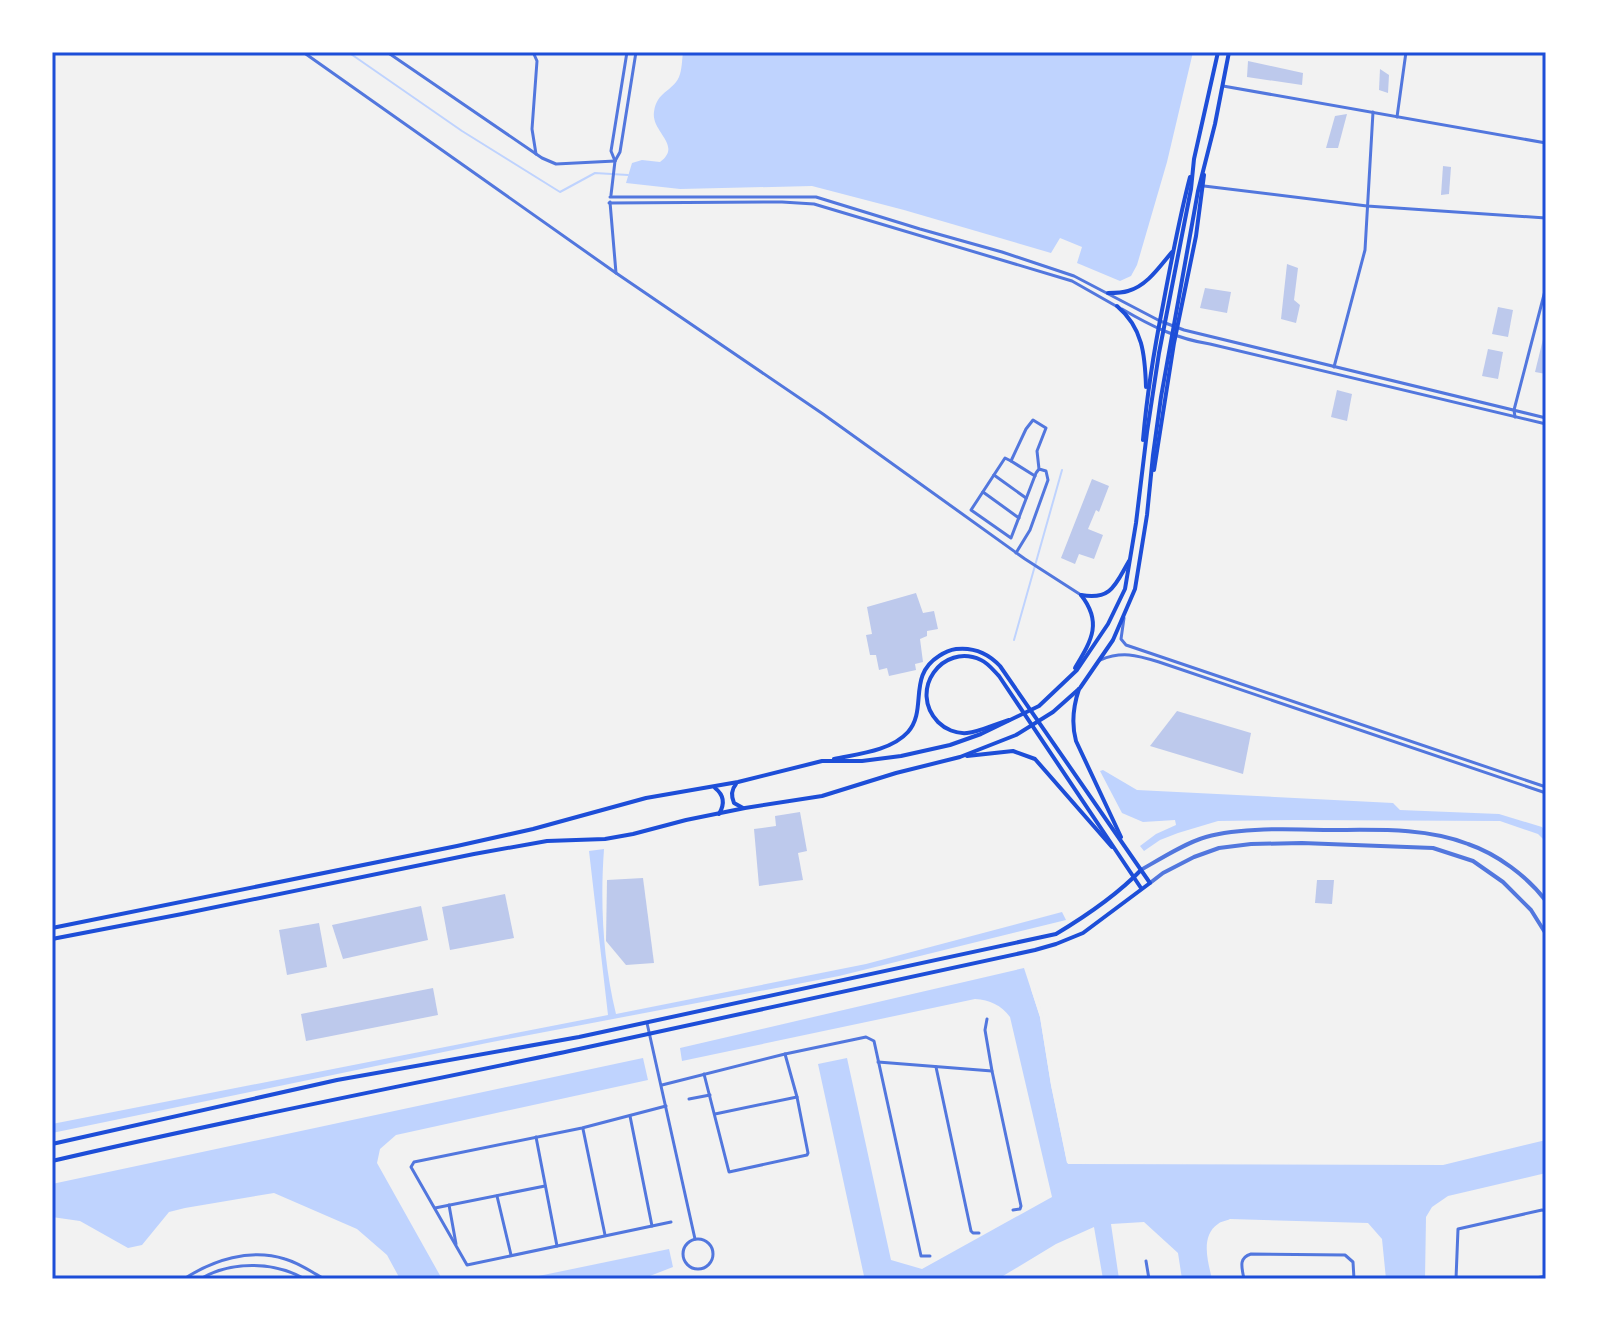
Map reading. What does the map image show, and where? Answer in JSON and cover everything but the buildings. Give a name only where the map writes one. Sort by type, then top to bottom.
[{"type":"main road","points":[[1138,506],[1146,398],[1158,329],[1218,52]]},
{"type":"main road","points":[[1148,508],[1161,397],[1198,191],[1229,52]]},
{"type":"main road","points":[[822,761],[862,761],[901,756],[965,740],[994,729],[1039,706],[1069,679],[1108,624],[1125,589],[1159,353],[1194,159]]},
{"type":"main road","points":[[52,939],[485,852],[547,841],[605,839],[840,791],[960,757],[1016,735],[1053,712],[1080,688],[1100,660],[1113,640],[1135,589],[1174,343],[1196,236],[1205,162]]},
{"type":"main road","points":[[1108,293],[1128,291],[1142,284],[1173,250]]},
{"type":"main road","points":[[1117,306],[1127,316],[1142,342],[1146,398]]},
{"type":"main road","points":[[1178,325],[1184,330]]},
{"type":"main road","points":[[1174,343],[1177,338],[1182,339]]},
{"type":"main road","points":[[1081,595],[1090,597],[1109,591],[1120,580],[1130,559]]},
{"type":"main road","points":[[1069,679],[1092,634],[1094,619],[1081,595]]},
{"type":"main road","points":[[52,928],[539,828],[646,798],[738,782],[893,743],[907,734],[913,725],[921,678],[932,660],[950,649],[974,650],[992,658],[1000,666],[1150,883],[1083,933],[1056,944],[52,1161]]},
{"type":"main road","points":[[1019,717],[968,733],[949,729],[936,720],[930,711],[927,703],[928,683],[941,663],[957,657],[967,656],[989,666],[1047,746],[1141,888]]},
{"type":"main road","points":[[1080,688],[1073,714],[1076,741],[1125,847]]},
{"type":"main road","points":[[960,757],[1013,751],[1035,759],[1116,850]]},
{"type":"main road","points":[[738,782],[733,787],[732,799],[738,807],[745,808]]},
{"type":"main road","points":[[714,787],[723,799],[724,807],[719,814]]},
{"type":"main road","points":[[52,1144],[337,1080],[579,1037],[1056,934],[1086,916],[1141,870]]},
{"type":"street","points":[[303,52],[616,273],[823,414],[1016,553],[1081,595]]},
{"type":"street","points":[[387,52],[536,154],[556,164],[615,163]]},
{"type":"street","points":[[533,52],[537,61],[532,129],[536,154]]},
{"type":"street","points":[[615,163],[611,151],[627,52]]},
{"type":"street","points":[[616,273],[609,203],[636,52]]},
{"type":"street","points":[[1397,117],[1406,52]]},
{"type":"street","points":[[1222,85],[1546,143]]},
{"type":"street","points":[[1334,367],[1365,250],[1373,112]]},
{"type":"street","points":[[1204,186],[1367,206],[1546,218]]},
{"type":"street","points":[[611,192],[816,197],[1074,276],[1160,321],[1178,325]]},
{"type":"street","points":[[609,203],[814,204],[1072,281],[1182,339],[1546,424]]},
{"type":"street","points":[[1515,417],[1514,410],[1546,287]]},
{"type":"street","points":[[1184,330],[1546,418]]},
{"type":"street","points":[[1011,461],[1031,421],[1046,428],[1037,451],[1039,469],[1009,539],[971,511],[1005,458],[1035,476]]},
{"type":"street","points":[[1016,553],[1027,537],[1048,480],[1046,471],[1039,469]]},
{"type":"street","points":[[994,475],[1026,498]]},
{"type":"street","points":[[983,492],[1019,518]]},
{"type":"street","points":[[1124,617],[1121,639],[1131,647],[1546,787]]},
{"type":"street","points":[[1100,660],[1112,655],[1137,655],[1546,793]]},
{"type":"street","points":[[1141,870],[1206,837],[1236,833],[1281,829],[1425,833],[1468,844],[1501,860],[1525,878],[1546,901]]},
{"type":"street","points":[[1150,883],[1194,857],[1219,848],[1251,844],[1433,848],[1473,861],[1503,882],[1531,910],[1546,934]]},
{"type":"street","points":[[987,1019],[985,1030],[992,1071],[1021,1206],[1013,1210]]},
{"type":"street","points":[[647,1023],[695,1239]]},
{"type":"street","points":[[662,1085],[866,1037],[874,1041],[921,1256],[930,1256]]},
{"type":"street","points":[[704,1074],[731,1172],[807,1155],[797,1097],[785,1054]]},
{"type":"street","points":[[878,1062],[992,1071]]},
{"type":"street","points":[[936,1067],[971,1231],[979,1233]]},
{"type":"street","points":[[689,1099],[710,1095]]},
{"type":"street","points":[[715,1114],[797,1097]]},
{"type":"street","points":[[666,1106],[582,1128],[414,1162],[411,1169],[468,1265],[671,1222]]},
{"type":"street","points":[[630,1116],[652,1226]]},
{"type":"street","points":[[582,1128],[605,1235]]},
{"type":"street","points":[[536,1137],[557,1246]]},
{"type":"street","points":[[433,1208],[545,1186]]},
{"type":"street","points":[[497,1196],[511,1255]]},
{"type":"street","points":[[449,1205],[456,1248]]},
{"type":"street","points":[[1456,1279],[1459,1228],[1546,1211]]},
{"type":"street","points":[[695,1239],[706,1241],[712,1250],[711,1261],[703,1268],[693,1268],[685,1261],[686,1245],[695,1239]]},
{"type":"street","points":[[1244,1279],[1241,1262],[1251,1254],[1341,1254],[1353,1262],[1354,1279]]},
{"type":"street","points":[[184,1279],[209,1264],[240,1256],[267,1255],[286,1259],[324,1279]]},
{"type":"street","points":[[1146,1261],[1149,1279]]},
{"type":"street","points":[[200,1279],[219,1270],[247,1266],[281,1269],[305,1279]]},
{"type":"street","points":[[1531,1279],[1546,1276]]},
{"type":"water","points":[[683,52],[1193,52],[1167,162],[1137,265],[1131,276],[1120,281],[1077,263],[1082,247],[1060,238],[1051,253],[812,186],[680,189],[626,183],[632,163],[642,160],[660,162],[666,156],[667,144],[654,119],[654,112],[658,100],[679,77]]},
{"type":"water","points":[[1100,771],[1137,790],[1393,803],[1400,810],[1499,814],[1542,827],[1546,832],[1546,842],[1538,834],[1500,821],[1218,821],[1160,840],[1144,851],[1140,846],[1176,825],[1175,820],[1143,822],[1122,813]]},
{"type":"water","points":[[604,849],[604,932],[616,1014],[866,964],[1062,912],[1066,920],[839,976],[487,1043],[52,1133],[52,1124],[608,1015],[589,851]]},
{"type":"water","points":[[1024,968],[1040,1017],[1068,1164],[1443,1165],[1546,1140],[1546,1173],[1448,1196],[1432,1207],[1426,1217],[1425,1279],[1386,1279],[1382,1239],[1368,1223],[1230,1219],[1219,1223],[1209,1235],[1207,1250],[1212,1279],[1182,1279],[1178,1253],[1144,1222],[1111,1224],[1119,1279],[1103,1279],[1094,1227],[1056,1244],[998,1279],[862,1279],[864,1276],[818,1064],[847,1058],[891,1260],[922,1269],[1052,1197],[1010,1017],[995,1004],[975,999],[682,1061],[680,1048]]},
{"type":"water","points":[[643,1058],[648,1080],[396,1135],[380,1149],[377,1163],[442,1279],[400,1279],[387,1255],[357,1229],[274,1193],[169,1212],[142,1245],[128,1248],[80,1221],[52,1217],[52,1184]]},
{"type":"water","points":[[669,1249],[673,1267],[642,1279],[524,1279]]},
{"type":"pier","points":[[1035,988],[1043,1016],[1069,1160],[1316,1160],[1315,1164],[1067,1163],[1040,1017],[1031,989]]},
{"type":"waterway","points":[[348,52],[462,131],[560,192],[595,173],[628,175]]},
{"type":"waterway","points":[[1014,640],[1062,470]]}]
